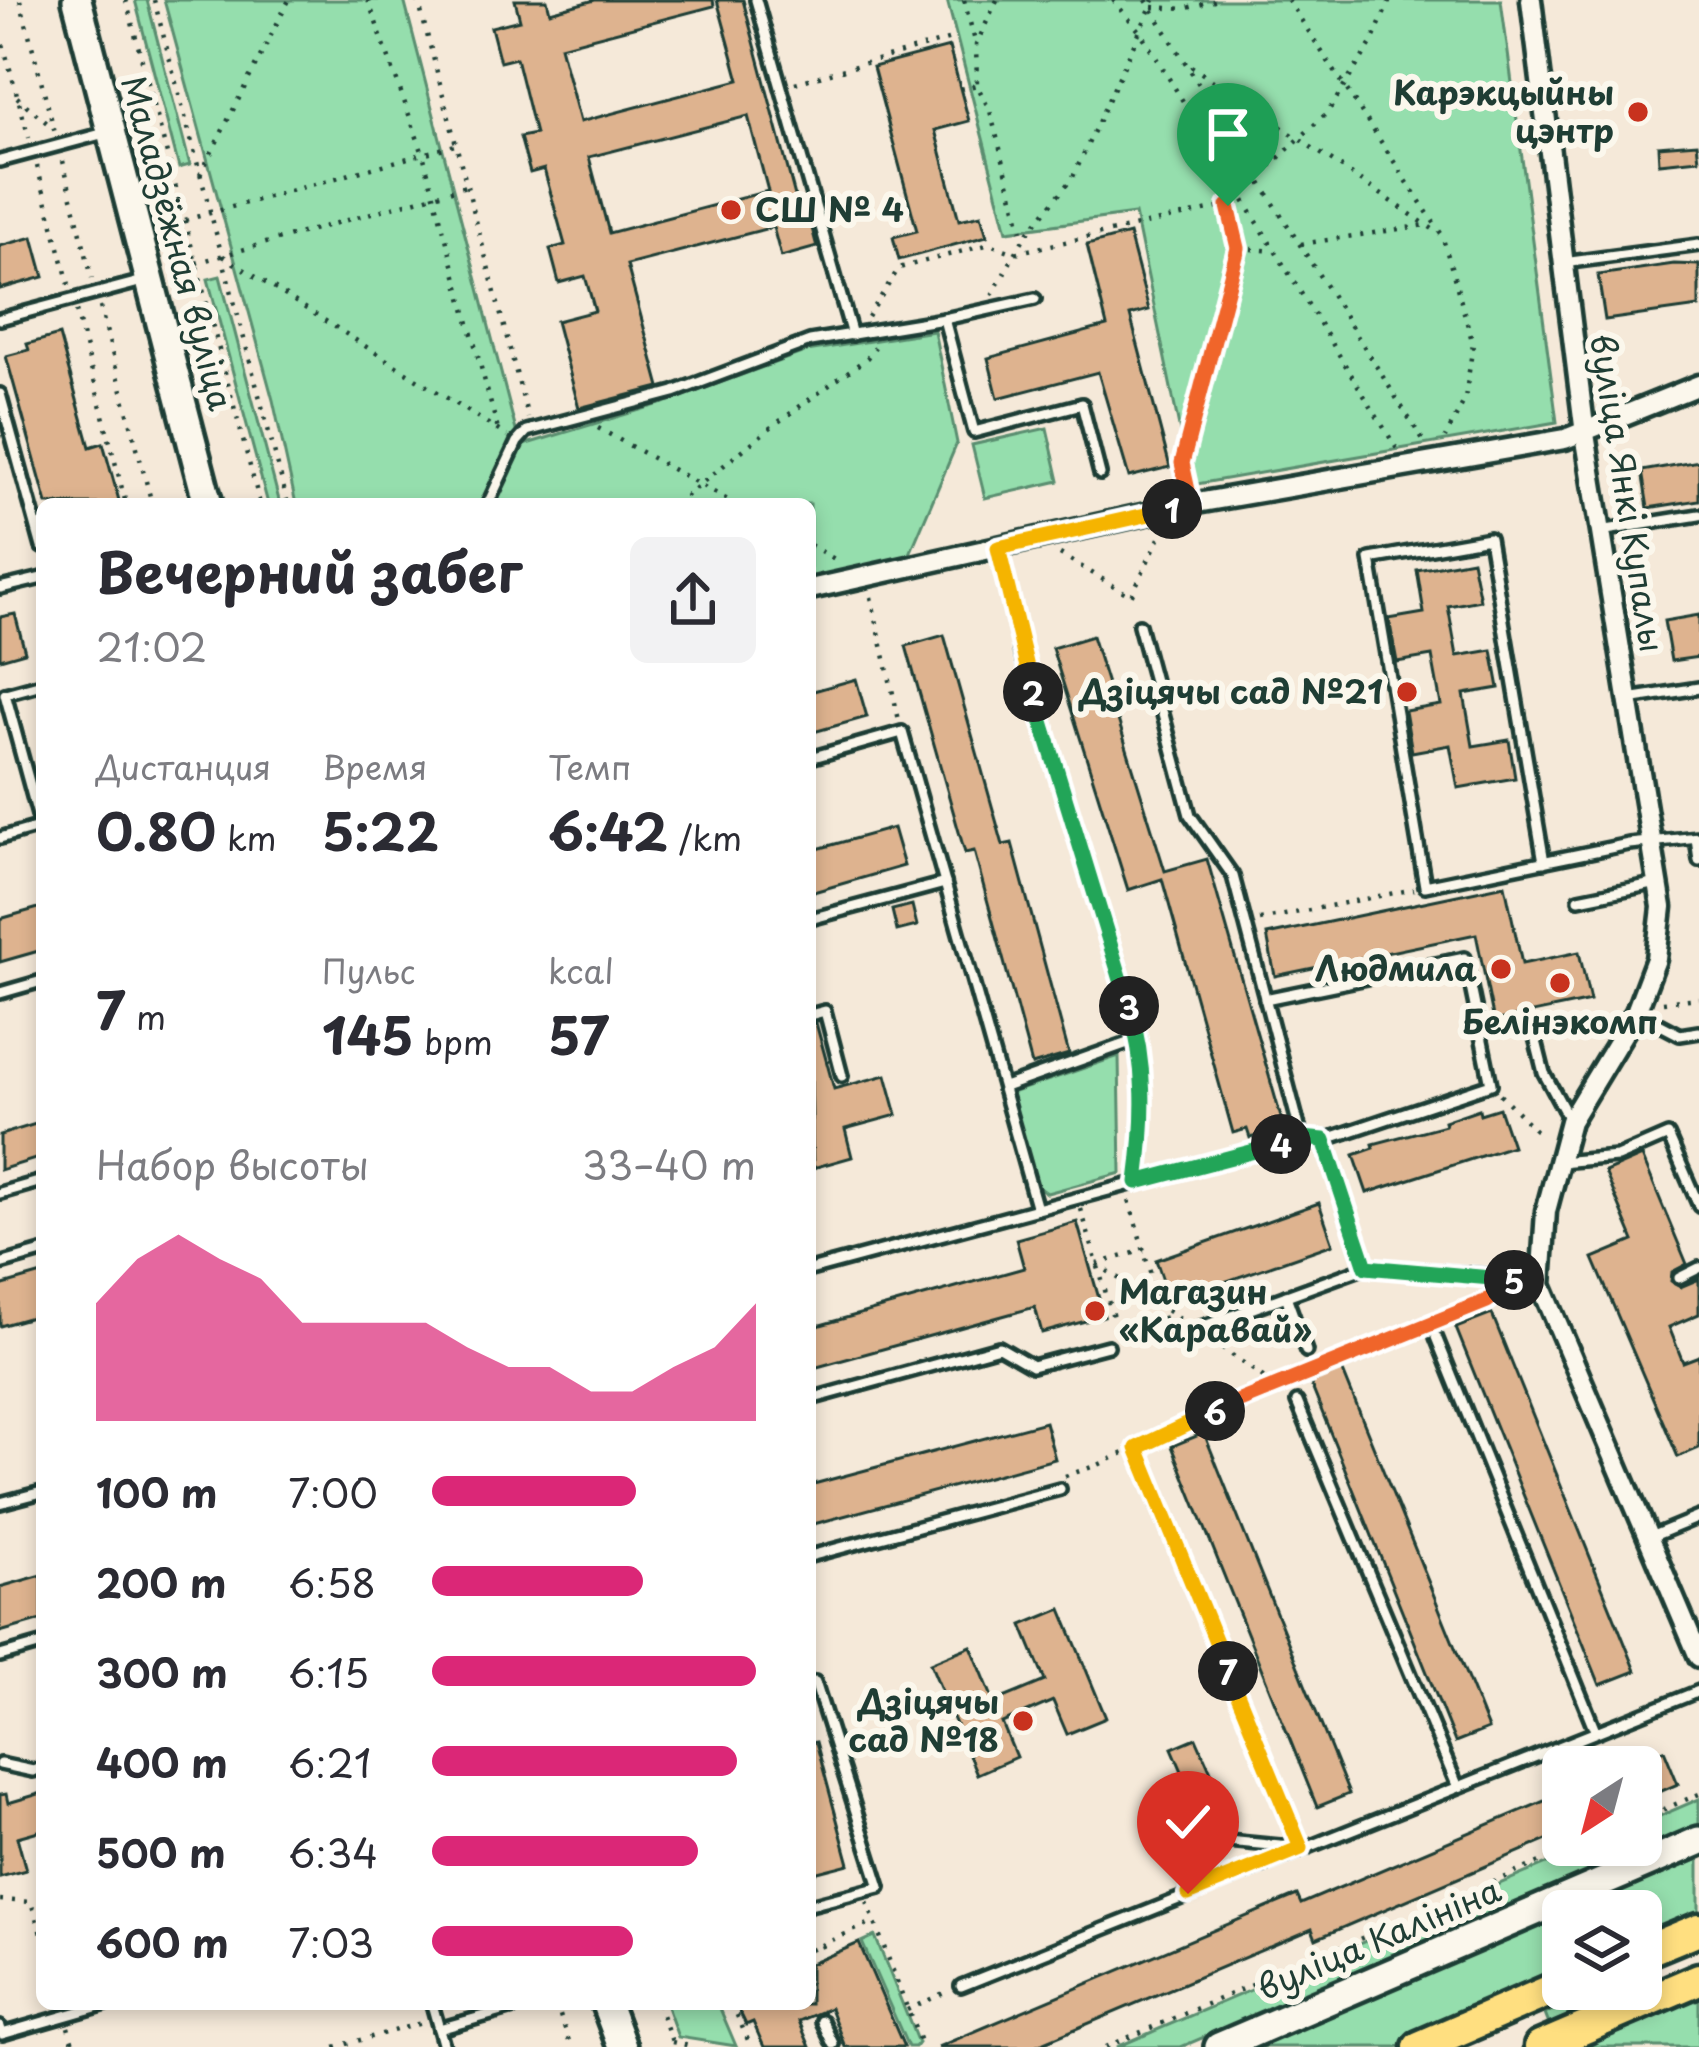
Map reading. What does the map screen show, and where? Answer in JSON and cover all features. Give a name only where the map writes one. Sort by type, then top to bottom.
[{"type":"main road","name":"Маладзёжная вуліца","points":[[77,0],[206,498]]},
{"type":"main road","name":"вуліца Калініна","points":[[1219,2047],[1699,1841]]},
{"type":"main road","points":[[1662,1944],[1699,1929]]},
{"type":"main road","points":[[1526,2001],[1543,2046],[1699,1979]]},
{"type":"main road","points":[[1419,2047],[1542,1994]]},
{"type":"main road","points":[[607,2010],[622,2047]]},
{"type":"street","name":"вуліца Янкі Купалы","points":[[1531,0],[1585,434],[1662,907],[1656,958],[1638,1006],[1570,1121],[1546,1211],[1541,1286],[1699,1657]]},
{"type":"street","points":[[816,589],[1182,506],[1585,434],[1699,386]]},
{"type":"lane","points":[[756,0],[852,335]]},
{"type":"lane","points":[[0,161],[110,131]]},
{"type":"lane","points":[[1563,263],[1699,245]]},
{"type":"lane","points":[[0,319],[148,279]]},
{"type":"lane","points":[[491,498],[527,431],[674,392],[811,341],[1035,299]]},
{"type":"lane","points":[[944,319],[974,432],[1082,404],[1100,474]]},
{"type":"lane","points":[[0,394],[4,428],[36,528]]},
{"type":"lane","points":[[1600,531],[1699,515]]},
{"type":"lane","points":[[1544,862],[1489,538],[1370,559],[1425,886],[1544,862],[1629,844],[1697,838],[1699,860]]},
{"type":"lane","points":[[0,588],[36,579]]},
{"type":"lane","points":[[1139,625],[1190,814],[1233,876],[1302,1138]]},
{"type":"lane","points":[[1004,1088],[1139,1039],[1020,650]]},
{"type":"lane","points":[[36,686],[5,694],[36,805]]},
{"type":"lane","points":[[1628,699],[1699,688]]},
{"type":"lane","points":[[816,756],[902,732],[1037,1209]]},
{"type":"lane","points":[[0,838],[36,828]]},
{"type":"lane","points":[[816,917],[945,883]]},
{"type":"lane","points":[[1579,899],[1658,883]]},
{"type":"lane","points":[[816,1268],[1302,1138],[1324,1140],[1491,1084],[1465,958],[1265,999]]},
{"type":"lane","points":[[0,993],[36,983]]},
{"type":"lane","points":[[1638,1006],[1680,1035],[1699,1032]]},
{"type":"lane","points":[[816,1013],[825,1011],[842,1076]]},
{"type":"lane","points":[[1535,1036],[1544,1073],[1570,1121]]},
{"type":"lane","points":[[1559,1162],[1617,1157],[1668,1136],[1699,1206]]},
{"type":"lane","points":[[1324,1140],[1366,1267]]},
{"type":"lane","points":[[0,1193],[36,1183]]},
{"type":"lane","points":[[0,1264],[36,1254]]},
{"type":"lane","points":[[1196,1329],[1366,1267],[1514,1279],[1541,1286]]},
{"type":"lane","points":[[1679,1277],[1699,1268]]},
{"type":"lane","points":[[1286,1296],[1306,1351]]},
{"type":"lane","points":[[1436,1337],[1595,1730]]},
{"type":"lane","points":[[816,1397],[999,1347],[1032,1366],[1108,1346]]},
{"type":"lane","points":[[1298,1402],[1457,1786]]},
{"type":"lane","points":[[816,1554],[1060,1489]]},
{"type":"lane","points":[[1153,1490],[1301,1848]]},
{"type":"lane","points":[[0,1504],[36,1494]]},
{"type":"lane","points":[[1648,1538],[1699,1517]]},
{"type":"lane","points":[[0,1656],[36,1646]]},
{"type":"lane","points":[[816,1688],[880,1887],[816,1904]]},
{"type":"lane","points":[[961,1986],[1699,1690]]},
{"type":"lane","points":[[0,1764],[36,1770]]},
{"type":"lane","points":[[1176,1835],[1301,1848]]},
{"type":"lane","points":[[0,2026],[2,2034],[85,2010]]},
{"type":"lane","points":[[434,2010],[444,2047]]},
{"type":"lane","points":[[438,2024],[500,2010]]},
{"type":"lane","points":[[823,2021],[833,2044]]},
{"type":"path","points":[[20,0],[150,498]]},
{"type":"path","points":[[126,0],[258,498]]},
{"type":"path","points":[[154,0],[286,498]]},
{"type":"path","points":[[200,175],[289,0]]},
{"type":"path","points":[[368,0],[423,154],[498,430]]},
{"type":"path","points":[[418,0],[529,422],[527,431]]},
{"type":"path","points":[[964,0],[976,45],[977,85],[990,111],[1024,238]]},
{"type":"path","points":[[976,45],[997,0]]},
{"type":"path","points":[[1113,0],[1142,33],[1407,464]]},
{"type":"path","points":[[1150,2],[1183,9],[1218,0]]},
{"type":"path","points":[[1288,0],[1442,235],[1474,344],[1465,399],[1435,460]]},
{"type":"path","points":[[852,335],[878,306],[899,268],[990,244],[1015,253],[1228,206],[1328,112],[1372,42],[1390,0]]},
{"type":"path","points":[[984,310],[1024,238],[1073,176],[1142,33],[1150,2]]},
{"type":"path","points":[[1150,2],[1435,460]]},
{"type":"path","points":[[0,34],[17,97],[54,129]]},
{"type":"path","points":[[780,87],[951,39]]},
{"type":"path","points":[[1186,63],[1442,235]]},
{"type":"path","points":[[960,89],[977,85]]},
{"type":"path","points":[[185,220],[455,145]]},
{"type":"path","points":[[196,263],[466,187]]},
{"type":"path","points":[[1035,539],[1131,596],[1182,506],[1182,463],[1238,248],[1228,206]]},
{"type":"path","points":[[1300,244],[1426,225]]},
{"type":"path","points":[[1238,248],[1276,251]]},
{"type":"path","points":[[222,256],[517,442]]},
{"type":"path","points":[[684,498],[867,358],[889,328]]},
{"type":"path","points":[[578,418],[724,498]]},
{"type":"path","points":[[998,548],[1020,650]]},
{"type":"path","points":[[867,577],[902,732]]},
{"type":"path","points":[[1245,924],[1425,886]]},
{"type":"path","points":[[1638,1006],[1699,998]]},
{"type":"path","points":[[1137,1182],[1146,1111],[1139,1039]]},
{"type":"path","points":[[1491,1084],[1538,1132]]},
{"type":"path","points":[[1118,1332],[1164,1319],[1124,1185]]},
{"type":"path","points":[[1078,1198],[1121,1343],[1108,1346]]},
{"type":"path","points":[[1097,1264],[1144,1250]]},
{"type":"path","points":[[1060,1489],[1057,1479],[1248,1396],[1487,1301],[1514,1279]]},
{"type":"path","points":[[1137,1448],[1153,1490]]},
{"type":"path","points":[[1662,1810],[1699,1794]]},
{"type":"path","points":[[1106,2047],[1542,1861]]},
{"type":"path","points":[[863,1891],[922,2047]]},
{"type":"path","points":[[0,1900],[31,1902],[36,1918]]},
{"type":"path","points":[[816,1948],[873,1922]]},
{"type":"path","points":[[822,1945],[827,1957]]},
{"type":"path","points":[[908,2010],[961,1986]]},
{"type":"path","points":[[558,2010],[572,2047]]},
{"type":"path","points":[[660,2010],[673,2045],[694,2047]]},
{"type":"path","points":[[735,2010],[751,2047]]},
{"type":"path","points":[[335,2047],[438,2024]]},
{"type":"green space","points":[[135,0],[147,0],[190,165],[179,168]]},
{"type":"green space","points":[[164,0],[404,0],[520,446],[673,400],[807,351],[934,331],[957,443],[909,556],[816,578],[816,498],[295,498],[273,400]]},
{"type":"green space","points":[[947,0],[1501,0],[1557,422],[1191,485],[1135,214],[1007,231]]},
{"type":"green space","points":[[220,276],[278,498],[266,498],[208,279]]},
{"type":"green space","points":[[1047,428],[1059,481],[985,498],[972,445]]},
{"type":"green space","points":[[1119,1056],[1121,1173],[1047,1193],[1037,1186],[1011,1093]]},
{"type":"green space","points":[[1699,1799],[1699,1825],[1662,1841],[1662,1815]]},
{"type":"green space","points":[[1699,1859],[1699,1918],[1662,1934],[1662,1890],[1624,1890]]},
{"type":"green space","points":[[1542,1866],[1603,1866],[1181,2047],[1117,2047]]},
{"type":"green space","points":[[1542,1925],[1542,1985],[1397,2047],[1251,2047]]},
{"type":"green space","points":[[875,1936],[918,2043],[915,2047],[908,2047],[862,1942]]},
{"type":"green space","points":[[1699,1998],[1699,2047],[1583,2047]]},
{"type":"green space","points":[[668,2010],[721,2010],[736,2046],[678,2037]]},
{"type":"green space","points":[[1554,2010],[1589,2010],[1550,2027],[1545,2014]]},
{"type":"building","points":[[515,0],[547,0],[550,12],[595,0],[713,0],[714,6],[560,46],[580,122],[739,80],[717,0],[743,0],[800,215],[808,213],[817,247],[781,257],[773,227],[627,265],[660,387],[579,408],[556,321],[595,311],[585,276],[559,283],[550,249],[565,245],[544,169],[530,173],[520,137],[535,134],[516,58],[500,62],[491,27],[520,20]],"holes":[[[748,116],[768,191],[609,233],[589,157]]]},
{"type":"building","points":[[949,47],[969,121],[935,130],[959,220],[981,215],[987,236],[899,260],[893,237],[917,231],[873,67]]},
{"type":"building","points":[[1697,143],[1699,159],[1659,163],[1658,146]]},
{"type":"building","points":[[1129,234],[1149,310],[1130,315],[1170,467],[1129,477],[1098,372],[998,398],[988,358],[1107,326],[1087,245]]},
{"type":"building","points":[[33,237],[44,277],[0,289],[0,246]]},
{"type":"building","points":[[1699,265],[1699,307],[1605,320],[1598,275]]},
{"type":"building","points":[[59,335],[90,447],[103,443],[118,498],[45,498],[6,356],[29,350],[27,344]]},
{"type":"building","points":[[1699,461],[1699,500],[1648,508],[1642,471]]},
{"type":"building","points":[[1472,560],[1480,600],[1448,606],[1457,656],[1492,650],[1499,688],[1464,694],[1473,746],[1509,740],[1515,778],[1458,788],[1450,745],[1412,752],[1405,711],[1441,705],[1432,656],[1397,662],[1389,619],[1424,613],[1417,570]]},
{"type":"building","points":[[15,614],[25,652],[0,659],[0,617]]},
{"type":"building","points":[[1699,615],[1699,657],[1671,661],[1664,621]]},
{"type":"building","points":[[944,635],[1003,845],[1012,843],[1069,1054],[1032,1065],[974,851],[965,853],[906,646]]},
{"type":"building","points":[[1092,636],[1165,871],[1207,859],[1284,1128],[1250,1138],[1247,1129],[1233,1133],[1162,879],[1128,890],[1052,648]]},
{"type":"building","points":[[856,679],[867,717],[816,731],[816,690]]},
{"type":"building","points":[[893,828],[904,866],[816,891],[816,849]]},
{"type":"building","points":[[1505,885],[1522,964],[1579,952],[1590,1001],[1494,1021],[1476,934],[1275,976],[1267,935]]},
{"type":"building","points":[[912,905],[917,926],[897,931],[892,910]]},
{"type":"building","points":[[36,909],[36,952],[0,962],[0,919]]},
{"type":"building","points":[[816,1023],[834,1089],[886,1075],[897,1115],[845,1129],[852,1157],[816,1167]]},
{"type":"building","points":[[1499,1108],[1512,1146],[1367,1193],[1354,1155],[1374,1148],[1373,1144],[1445,1125],[1444,1121],[1479,1109],[1480,1114]]},
{"type":"building","points":[[36,1124],[36,1159],[0,1170],[0,1135]]},
{"type":"building","points":[[1642,1156],[1687,1264],[1672,1272],[1671,1281],[1680,1287],[1699,1279],[1699,1314],[1669,1327],[1683,1362],[1699,1356],[1699,1448],[1678,1457],[1593,1258],[1634,1241],[1605,1172]]},
{"type":"building","points":[[1319,1203],[1333,1244],[1170,1301],[1156,1260]]},
{"type":"building","points":[[1077,1222],[1104,1316],[1042,1333],[1035,1307],[816,1367],[816,1326],[1024,1268],[1016,1239]]},
{"type":"building","points":[[36,1276],[36,1316],[0,1326],[0,1286]]},
{"type":"building","points":[[1492,1314],[1636,1671],[1600,1685],[1456,1328]]},
{"type":"building","points":[[1342,1369],[1488,1729],[1455,1742],[1310,1382]]},
{"type":"building","points":[[1045,1422],[1055,1459],[816,1523],[816,1483]]},
{"type":"building","points":[[1204,1433],[1349,1794],[1317,1807],[1172,1446]]},
{"type":"building","points":[[36,1577],[36,1622],[0,1632],[0,1587]]},
{"type":"building","points":[[1061,1609],[1106,1718],[1067,1734],[1053,1701],[1002,1723],[1016,1757],[977,1774],[930,1663],[971,1646],[994,1702],[1045,1681],[1022,1625]]},
{"type":"building","points":[[1196,1738],[1215,1781],[1191,1792],[1172,1748]]},
{"type":"building","points":[[816,1742],[849,1864],[816,1872]]},
{"type":"building","points":[[1662,1751],[1678,1784],[1662,1791]]},
{"type":"building","points":[[6,1794],[8,1803],[36,1795],[36,1832],[17,1837],[26,1870],[0,1877],[0,1795]]},
{"type":"building","points":[[1542,1802],[1542,1842],[1316,1939],[1312,1929],[1033,2047],[938,2047],[1297,1895],[1301,1904]]},
{"type":"building","points":[[859,1943],[904,2047],[845,2047],[830,2008],[799,2021],[810,2047],[764,2047],[753,2022],[746,2025],[739,2010],[816,2010],[816,1961]]},
{"type":"place","name":"Карэкцыйны цэнтр","points":[[1638,112]]},
{"type":"place","name":"СШ № 4","points":[[731,210]]},
{"type":"place","name":"Дзіцячы сад №21","points":[[1407,692]]},
{"type":"place","name":"Людмила","points":[[1501,969]]},
{"type":"place","name":"Белінэкомп","points":[[1560,983]]},
{"type":"place","name":"Магазин «Каравай»","points":[[1095,1311]]},
{"type":"place","name":"Дзіцячы сад №18","points":[[1023,1721]]},
{"type":"route","points":[[1188,1894],[1301,1848],[1137,1448],[1248,1396],[1487,1301],[1514,1279],[1366,1267],[1324,1140],[1302,1138],[1137,1182],[1146,1111],[1139,1039],[1020,650],[998,548],[1191,504],[1182,463],[1238,248],[1228,206]]}]
